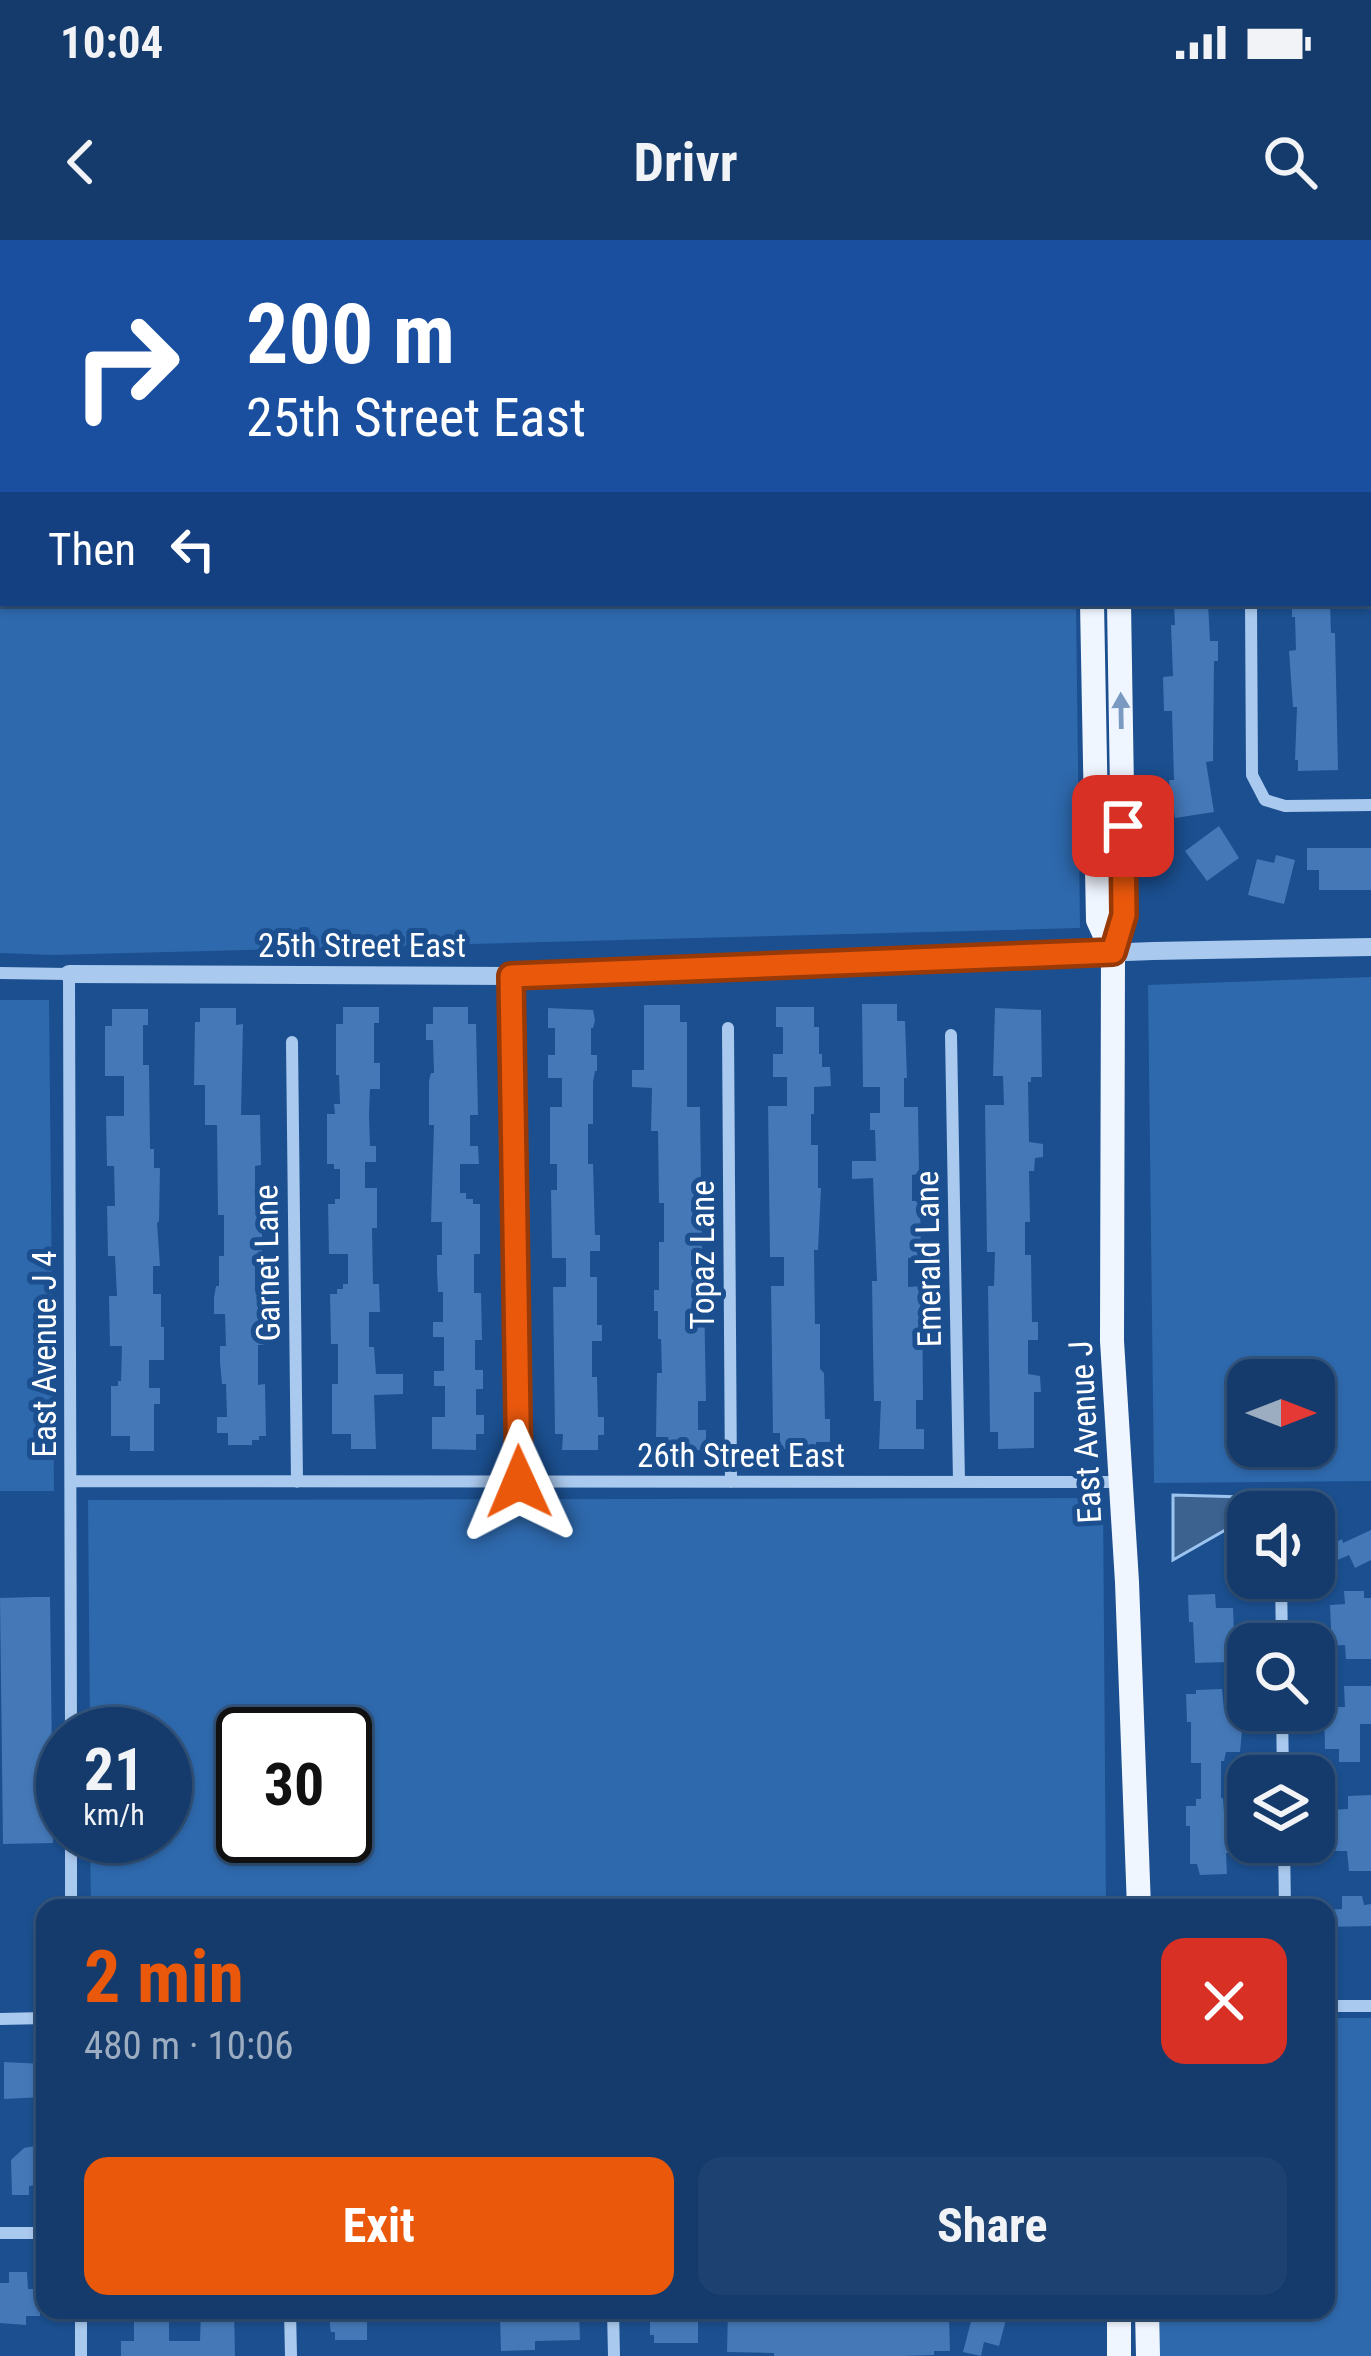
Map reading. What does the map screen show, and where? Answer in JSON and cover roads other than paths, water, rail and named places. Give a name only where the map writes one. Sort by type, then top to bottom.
[{"type":"main road","name":"East Avenue J","points":[[1091,606],[1098,920],[1113,952]]},
{"type":"main road","name":"East Avenue J","points":[[1119,606],[1124,915],[1113,952],[1112,1341],[1139,1899]]},
{"type":"main road","points":[[1119,2319],[1119,2356]]},
{"type":"main road","points":[[1147,2319],[1148,2356]]},
{"type":"street","points":[[1251,606],[1252,775],[1265,800],[1285,806],[1371,805]]},
{"type":"street","name":"25th Street East","points":[[0,973],[511,976],[1113,952],[1371,947]]},
{"type":"street","name":"East Avenue J 4","points":[[69,974],[71,1707]]},
{"type":"street","points":[[511,976],[519,1482]]},
{"type":"street","name":"Topaz Lane","points":[[728,1028],[731,1482]]},
{"type":"street","name":"Emerald Lane","points":[[950,1035],[959,1482]]},
{"type":"street","name":"Garnet Lane","points":[[292,1042],[297,1482]]},
{"type":"street","name":"26th Street East","points":[[72,1481],[1121,1482]]},
{"type":"street","points":[[71,1863],[71,1899]]},
{"type":"street","points":[[1284,1863],[1285,1899]]},
{"type":"street","points":[[1335,2006],[1371,2006]]},
{"type":"street","points":[[0,2019],[36,2018]]},
{"type":"street","points":[[0,2234],[36,2233]]},
{"type":"street","points":[[81,2319],[81,2356]]},
{"type":"street","points":[[290,2319],[291,2356]]},
{"type":"street","points":[[613,2319],[614,2356]]}]
